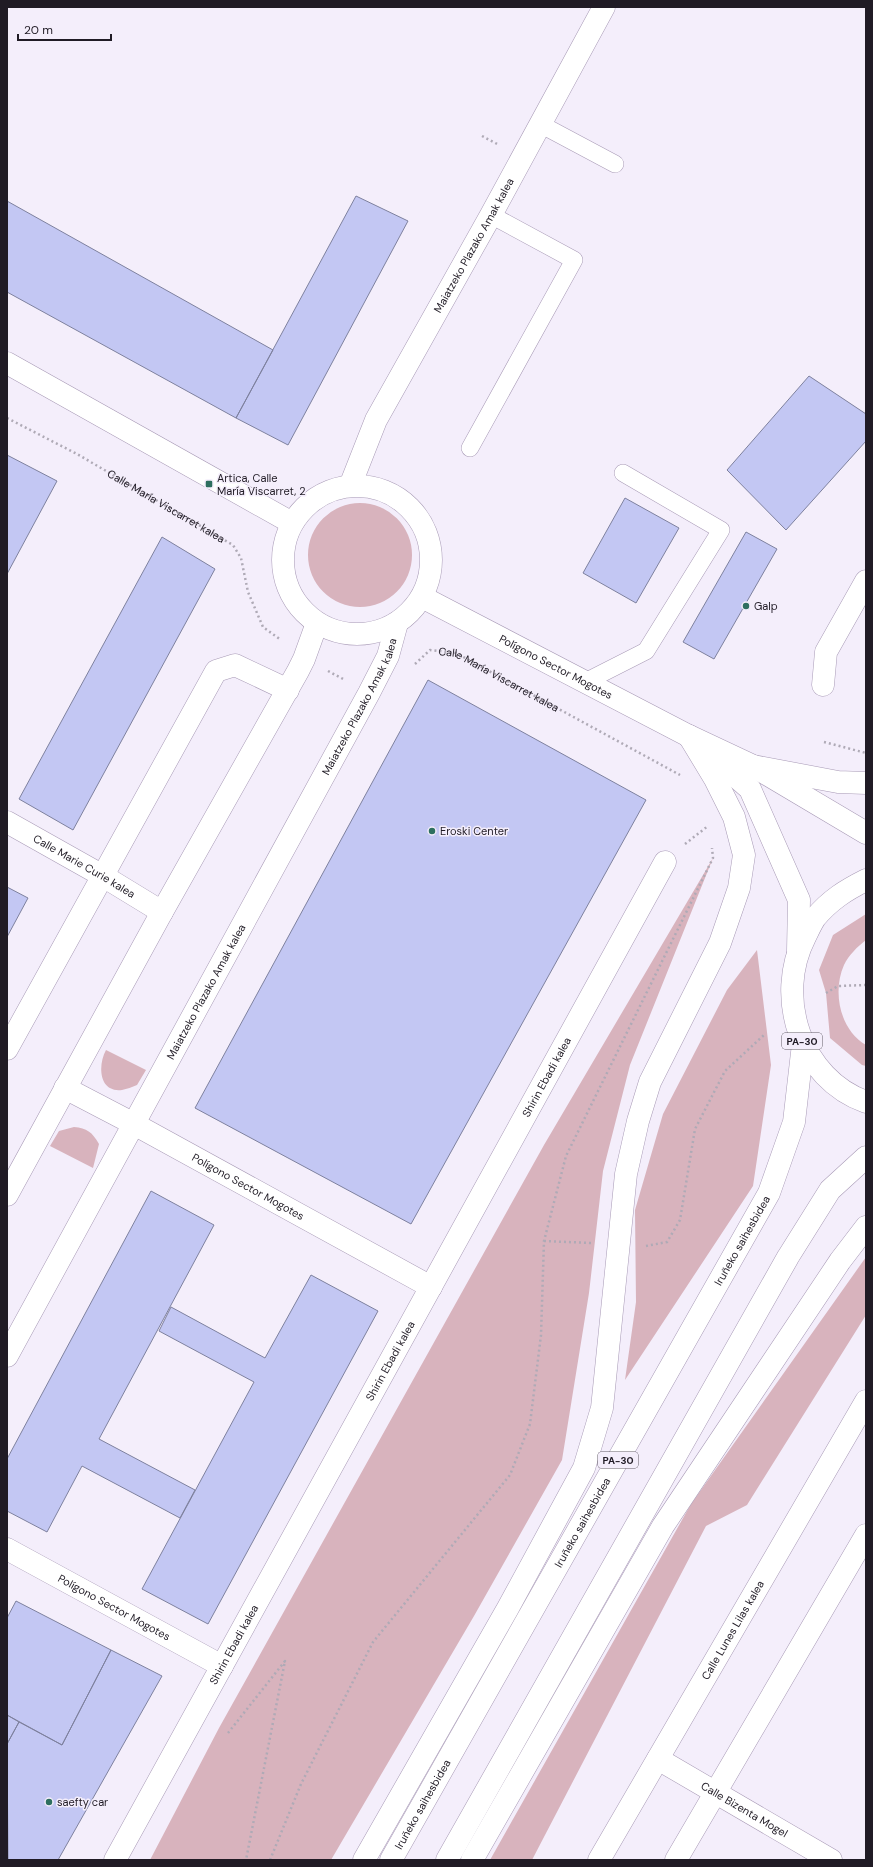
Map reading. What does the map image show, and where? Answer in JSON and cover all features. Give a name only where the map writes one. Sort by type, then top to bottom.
[{"type":"main road","name":"Maiatzeko Plazako Amak kalea","points":[[350,486],[376,420],[491,215],[604,7]]},
{"type":"main road","points":[[7,363],[292,523]]},
{"type":"main road","points":[[350,486],[373,487],[395,496],[413,510],[426,529],[432,552],[431,575],[422,597],[411,612],[397,623],[378,632],[357,635],[336,632],[317,623],[300,608],[288,589],[282,567],[284,544],[292,523],[307,505],[327,492],[350,486]]},
{"type":"main road","points":[[823,684],[826,652],[866,581]]},
{"type":"main road","name":"Polígono Sector Mogotes","points":[[422,597],[689,736],[753,766],[866,833]]},
{"type":"main road","points":[[7,1195],[162,912],[288,690],[304,659],[317,623]]},
{"type":"main road","name":"Maiatzeko Plazako Amak kalea","points":[[7,1356],[369,693],[388,656],[397,623]]},
{"type":"main road","points":[[7,1049],[216,671],[235,665],[288,690]]},
{"type":"main road","points":[[364,1860],[508,1608],[584,1468],[602,1408],[620,1246],[626,1174],[638,1121],[650,1082],[720,943],[739,888],[744,855],[734,817],[715,779],[689,736]]},
{"type":"main road","name":"Polígono Sector Mogotes","points":[[689,736],[750,789],[798,900],[798,951]]},
{"type":"main road","points":[[753,766],[838,782],[866,783]]},
{"type":"main road","name":"Calle Marie Curie kalea","points":[[7,822],[103,876],[162,912]]},
{"type":"main road","name":"Shirin Ebadi kalea","points":[[115,1860],[665,862]]},
{"type":"main road","name":"PA-30","points":[[866,880],[840,894],[815,919],[798,951],[791,982],[793,1014],[803,1044],[824,1075],[853,1098],[866,1102]]},
{"type":"main road","name":"Iruñeko saihesbidea","points":[[390,1860],[769,1192],[794,1122],[803,1044]]},
{"type":"main road","name":"Polígono Sector Mogotes","points":[[65,1088],[134,1124],[431,1287]]},
{"type":"main road","points":[[447,1860],[788,1257],[830,1190],[866,1157]]},
{"type":"main road","points":[[472,1860],[663,1526],[840,1261],[866,1227]]},
{"type":"main road","name":"Calle Lunes Lilas kalea","points":[[599,1860],[866,1401]]},
{"type":"main road","points":[[676,1860],[866,1535]]},
{"type":"main road","name":"Polígono Sector Mogotes","points":[[7,1550],[222,1666]]},
{"type":"main road","name":"Calle Bizenta Mogel","points":[[658,1759],[831,1860]]},
{"type":"lane","points":[[540,124],[615,164]]},
{"type":"lane","points":[[470,448],[574,260],[491,215]]},
{"type":"lane","points":[[585,682],[646,651],[721,530],[623,473]]},
{"type":"path","name":"Calle María Viscarret kalea","points":[[7,418],[77,454],[233,545],[241,558],[248,592],[263,626],[304,659],[369,693]]},
{"type":"path","name":"Calle María Viscarret kalea","points":[[411,670],[415,663],[430,650],[456,653],[681,775]]},
{"type":"path","points":[[824,742],[866,753]]},
{"type":"path","points":[[709,824],[710,831]]},
{"type":"path","points":[[270,1860],[301,1784],[373,1642],[510,1474],[530,1424],[541,1335],[544,1241],[566,1156],[713,858],[712,844]]},
{"type":"path","points":[[826,993],[838,986],[866,985]]},
{"type":"path","points":[[544,1241],[638,1247],[667,1242],[680,1220],[695,1129],[724,1071],[764,1035]]},
{"type":"path","points":[[228,1733],[285,1661],[246,1860]]},
{"type":"shaded area","points":[[360,503],[380,507],[397,518],[408,535],[412,555],[408,575],[397,592],[380,603],[360,607],[340,603],[323,592],[312,575],[308,555],[312,535],[323,518],[340,507]]},
{"type":"shaded area","points":[[713,858],[630,1065],[603,1171],[589,1293],[562,1460],[474,1616],[331,1860],[150,1860],[219,1728],[544,1145]]},
{"type":"shaded area","points":[[866,914],[866,940],[859,945],[844,965],[840,976],[839,998],[844,1020],[857,1038],[866,1045],[866,1066],[862,1065],[830,1038],[826,993],[819,970],[833,935]]},
{"type":"shaded area","points":[[757,950],[771,1065],[753,1186],[625,1380],[636,1302],[635,1210],[663,1114],[727,990]]},
{"type":"shaded area","points":[[106,1050],[146,1070],[137,1085],[122,1090],[114,1090],[108,1087],[104,1082],[101,1070],[103,1056]]},
{"type":"shaded area","points":[[74,1127],[89,1131],[99,1144],[93,1168],[50,1146],[59,1131]]},
{"type":"shaded area","points":[[866,1257],[866,1315],[747,1505],[706,1526],[532,1860],[490,1860],[691,1504]]},
{"type":"building","points":[[356,196],[408,221],[288,445],[236,418]]},
{"type":"building","points":[[7,201],[273,350],[236,418],[7,292]]},
{"type":"building","points":[[809,376],[866,414],[866,441],[786,530],[727,470]]},
{"type":"building","points":[[7,455],[57,481],[7,574]]},
{"type":"building","points":[[625,498],[679,528],[636,603],[583,573]]},
{"type":"building","points":[[746,532],[777,549],[714,659],[683,642]]},
{"type":"building","points":[[162,537],[215,569],[73,830],[19,799]]},
{"type":"building","points":[[428,680],[646,800],[411,1224],[195,1108]]},
{"type":"building","points":[[7,887],[28,898],[7,937]]},
{"type":"building","points":[[151,1191],[214,1225],[99,1439],[195,1490],[180,1518],[82,1466],[47,1532],[7,1511],[7,1459]]},
{"type":"building","points":[[311,1275],[378,1311],[208,1624],[142,1589],[254,1382],[159,1331],[171,1307],[265,1358]]},
{"type":"building","points":[[16,1601],[111,1650],[62,1745],[7,1715],[7,1618]]},
{"type":"building","name":"saefty car","points":[[111,1650],[162,1676],[58,1860],[8,1860],[7,1744],[19,1722],[62,1745]]},
{"type":"building","points":[[7,1715],[19,1722],[7,1744]]},
{"type":"place","name":"Artica, Calle María Viscarret, 2","points":[[209,484]]},
{"type":"place","name":"Galp","points":[[746,606]]},
{"type":"place","name":"Eroski Center","points":[[432,831]]},
{"type":"place","name":"saefty car","points":[[49,1802]]}]
